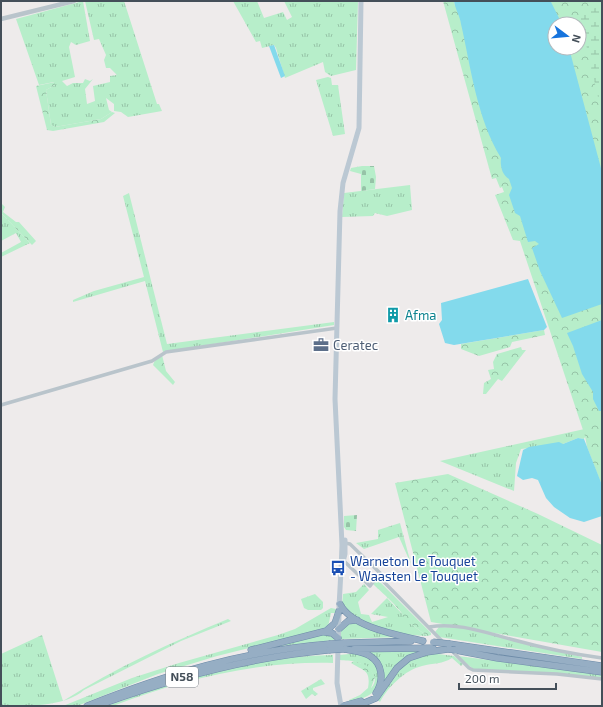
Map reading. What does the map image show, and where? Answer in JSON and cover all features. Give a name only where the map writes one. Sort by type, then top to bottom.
[{"type":"highway","points":[[340,604],[346,612],[358,620],[390,633],[423,641]]},
{"type":"highway","points":[[324,632],[335,623],[339,611]]},
{"type":"highway","points":[[339,629],[348,622],[358,620]]},
{"type":"highway","points":[[229,658],[235,654],[324,632],[332,633],[338,638]]},
{"type":"highway","name":"N58","points":[[87,706],[174,674],[229,658],[277,650],[423,641],[433,642],[451,648],[497,658],[602,672]]},
{"type":"highway","points":[[342,706],[371,696],[379,689],[381,678],[379,666],[370,655],[345,646]]},
{"type":"highway","name":"N58","points":[[345,646],[438,650],[451,648],[602,666]]},
{"type":"highway","name":"N58","points":[[97,706],[164,682],[213,668],[329,647]]},
{"type":"highway","points":[[357,706],[376,698],[397,668],[409,658],[438,650]]},
{"type":"main road","points":[[341,568],[344,561],[344,544],[341,527],[335,399],[341,201],[359,125],[361,1]]},
{"type":"main road","points":[[342,706],[337,683],[341,568],[344,544]]},
{"type":"street","points":[[1,19],[74,1]]},
{"type":"street","points":[[1,405],[152,361],[166,352],[337,328]]},
{"type":"street","points":[[344,544],[350,544],[380,573],[370,586],[344,561]]},
{"type":"street","points":[[377,578],[383,581],[464,663],[473,670],[557,674],[602,679]]},
{"type":"street","points":[[429,627],[451,625],[470,628],[559,651],[602,658]]},
{"type":"green space","points":[[83,1],[90,41],[76,45],[71,42],[69,47],[75,77],[62,81],[67,86],[73,83],[83,83],[85,79],[90,81],[93,79],[85,89],[87,104],[95,101],[93,86],[110,82],[110,76],[117,75],[110,68],[106,68],[104,60],[106,55],[99,39],[94,40],[85,1],[124,1],[157,104],[159,104],[162,111],[128,117],[121,112],[114,111],[114,104],[106,98],[109,110],[112,112],[101,119],[55,127],[51,125],[46,90],[55,85],[54,82],[39,85],[16,19]]},
{"type":"green space","points":[[233,1],[257,1],[264,18],[283,12],[287,20],[292,17],[284,1],[358,1],[356,70],[331,76],[325,72],[323,62],[285,78],[274,45],[262,48],[260,41],[256,42]]},
{"type":"green space","points":[[443,1],[454,1],[454,6],[455,1],[602,1],[602,486],[587,447],[585,436],[520,241],[513,240],[495,195],[504,192],[502,187],[500,188],[496,178],[492,179]]},
{"type":"green space","points":[[602,6],[602,115],[587,48],[587,16],[580,16],[579,13]]},
{"type":"green space","points":[[328,77],[331,78],[332,85],[338,85],[345,134],[333,136],[316,80]]},
{"type":"green space","points":[[55,82],[55,85],[46,90],[51,125],[55,127],[101,119],[112,112],[115,113],[104,122],[53,131],[47,130],[36,86]]},
{"type":"green space","points":[[374,166],[376,177],[375,189],[361,191],[361,174],[350,171],[351,168]]},
{"type":"green space","points":[[410,185],[412,210],[387,216],[375,213],[373,216],[342,217],[344,193]]},
{"type":"green space","points":[[129,193],[167,344],[334,322],[334,325],[163,352],[145,281],[73,302],[73,300],[94,291],[144,277],[123,196]]},
{"type":"green space","points":[[1,203],[5,207],[3,212],[16,222],[19,222],[36,241],[32,245],[1,213]]},
{"type":"green space","points":[[1,213],[30,243],[1,257],[1,253],[21,242],[16,233],[1,241]]},
{"type":"green space","points":[[544,330],[545,335],[512,342],[510,347],[479,356],[461,349],[461,344]]},
{"type":"green space","points":[[521,347],[522,350],[526,350],[502,381],[498,379],[486,394],[483,394],[484,383],[491,379],[488,370],[494,369],[493,362],[497,354]]},
{"type":"green space","points":[[162,355],[166,371],[175,382],[173,385],[153,365],[155,360]]},
{"type":"green space","points":[[589,428],[591,435],[585,437],[584,439],[578,438],[563,444],[521,449],[516,463],[514,491],[440,461]]},
{"type":"green space","points":[[448,474],[538,514],[602,545],[602,652],[431,622],[395,483]]},
{"type":"green space","points":[[357,515],[356,531],[346,530],[344,527],[344,516]]},
{"type":"green space","points":[[400,523],[411,564],[399,537],[364,549],[356,543],[378,539],[378,530]]},
{"type":"green space","points":[[377,579],[431,633],[431,635],[427,636],[411,624],[407,624],[398,608],[373,584]]},
{"type":"green space","points":[[364,584],[369,590],[358,602],[361,614],[369,615],[372,622],[388,617],[371,614],[387,598],[407,619],[407,624],[411,624],[427,636],[393,632],[370,624],[350,613],[342,605],[343,594],[356,592]]},
{"type":"green space","points":[[315,594],[323,602],[323,608],[321,610],[308,610],[304,608],[301,599]]},
{"type":"green space","points":[[331,608],[336,609],[336,613],[331,613],[328,627],[325,629],[217,656],[158,674],[77,706],[63,706],[132,678],[295,629]]},
{"type":"green space","points":[[228,619],[231,621],[181,641],[84,690],[76,696],[64,700],[144,656]]},
{"type":"green space","points":[[353,621],[402,637],[341,639],[341,627]]},
{"type":"green space","points":[[439,627],[464,628],[582,657],[582,659],[439,637],[435,632]]},
{"type":"green space","points":[[321,634],[334,636],[334,640],[263,648]]},
{"type":"green space","points":[[42,635],[63,701],[34,705],[1,706],[1,654]]},
{"type":"green space","points":[[363,651],[427,651],[408,657],[375,696],[371,698],[374,695],[382,671]]},
{"type":"green space","points":[[357,653],[372,659],[375,662],[379,676],[375,690],[370,695],[349,702],[349,700],[360,695],[368,688],[371,688],[375,680],[372,672],[365,666],[354,661],[340,660],[340,655]]},
{"type":"green space","points":[[430,653],[454,656],[463,664],[461,666],[452,658],[416,668],[403,675],[392,685],[380,702],[377,699],[400,669],[410,660]]},
{"type":"green space","points":[[333,655],[333,663],[277,665],[221,674],[194,680],[139,696],[113,706],[107,706],[190,678],[247,664],[304,656]]},
{"type":"green space","points":[[458,656],[602,675],[602,678],[473,669]]},
{"type":"green space","points":[[354,661],[369,667],[375,677],[371,688],[368,688],[369,682],[366,672],[351,663]]},
{"type":"green space","points":[[321,679],[325,684],[313,688],[313,690],[318,694],[315,696],[312,694],[306,699],[301,691]]},
{"type":"water","points":[[454,1],[551,2],[558,16],[547,16],[547,56],[571,56],[602,172],[602,304],[562,318],[540,271],[532,248],[539,244],[535,241],[528,242],[520,216],[515,213],[509,195],[512,188],[509,179],[502,170],[501,158],[486,127],[480,110],[460,21]]},
{"type":"water","points":[[274,45],[285,76],[281,78],[269,46]]},
{"type":"water","points":[[528,279],[547,327],[544,330],[454,345],[445,343],[439,324],[442,320],[441,303]]},
{"type":"water","points":[[602,320],[602,411],[599,411],[593,399],[593,392],[582,374],[567,333]]},
{"type":"water","points":[[578,438],[584,439],[602,485],[602,516],[584,522],[570,518],[554,507],[546,498],[538,480],[532,478],[523,480],[517,476],[523,450],[529,447],[559,442],[563,444]]},
{"type":"place","name":"Afma","points":[[393,315]]},
{"type":"place","name":"Ceratec","points":[[321,345]]},
{"type":"place","name":"Warneton Le Touquet - Waasten Le Touquet","points":[[338,568]]}]
